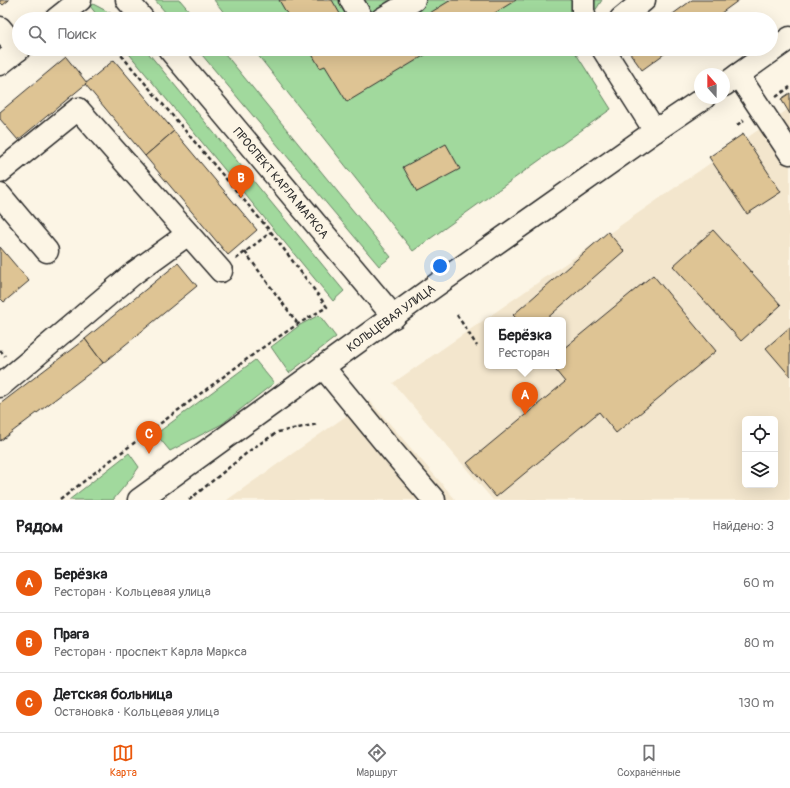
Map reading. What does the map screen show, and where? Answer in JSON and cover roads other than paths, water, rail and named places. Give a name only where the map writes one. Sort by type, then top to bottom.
[{"type":"main road","points":[[65,12],[80,0]]},
{"type":"main road","points":[[127,0],[137,12]]},
{"type":"main road","points":[[351,0],[358,12]]},
{"type":"main road","points":[[394,12],[414,0]]},
{"type":"main road","points":[[582,12],[583,0]]},
{"type":"main road","points":[[629,12],[644,0]]},
{"type":"main road","points":[[0,28],[12,42]]},
{"type":"main road","points":[[778,47],[790,38]]},
{"type":"main road","points":[[0,64],[12,54]]},
{"type":"main road","name":"ПРОСПЕКТ КАРЛА МАРКСА","points":[[175,56],[394,317]]},
{"type":"main road","points":[[608,56],[655,131]]},
{"type":"main road","points":[[765,56],[731,80],[790,152]]},
{"type":"main road","name":"КОЛЬЦЕВАЯ УЛИЦА","points":[[139,500],[435,286],[695,104]]},
{"type":"main road","points":[[0,172],[78,109],[221,271]]},
{"type":"main road","points":[[0,194],[47,251]]},
{"type":"main road","points":[[0,386],[134,273],[188,234]]},
{"type":"main road","points":[[323,367],[434,500]]},
{"type":"place","name":"Прага","points":[[241,198]]},
{"type":"place","name":"Берёзка","points":[[525,415]]},
{"type":"place","name":"Детская больница","points":[[149,454]]}]
